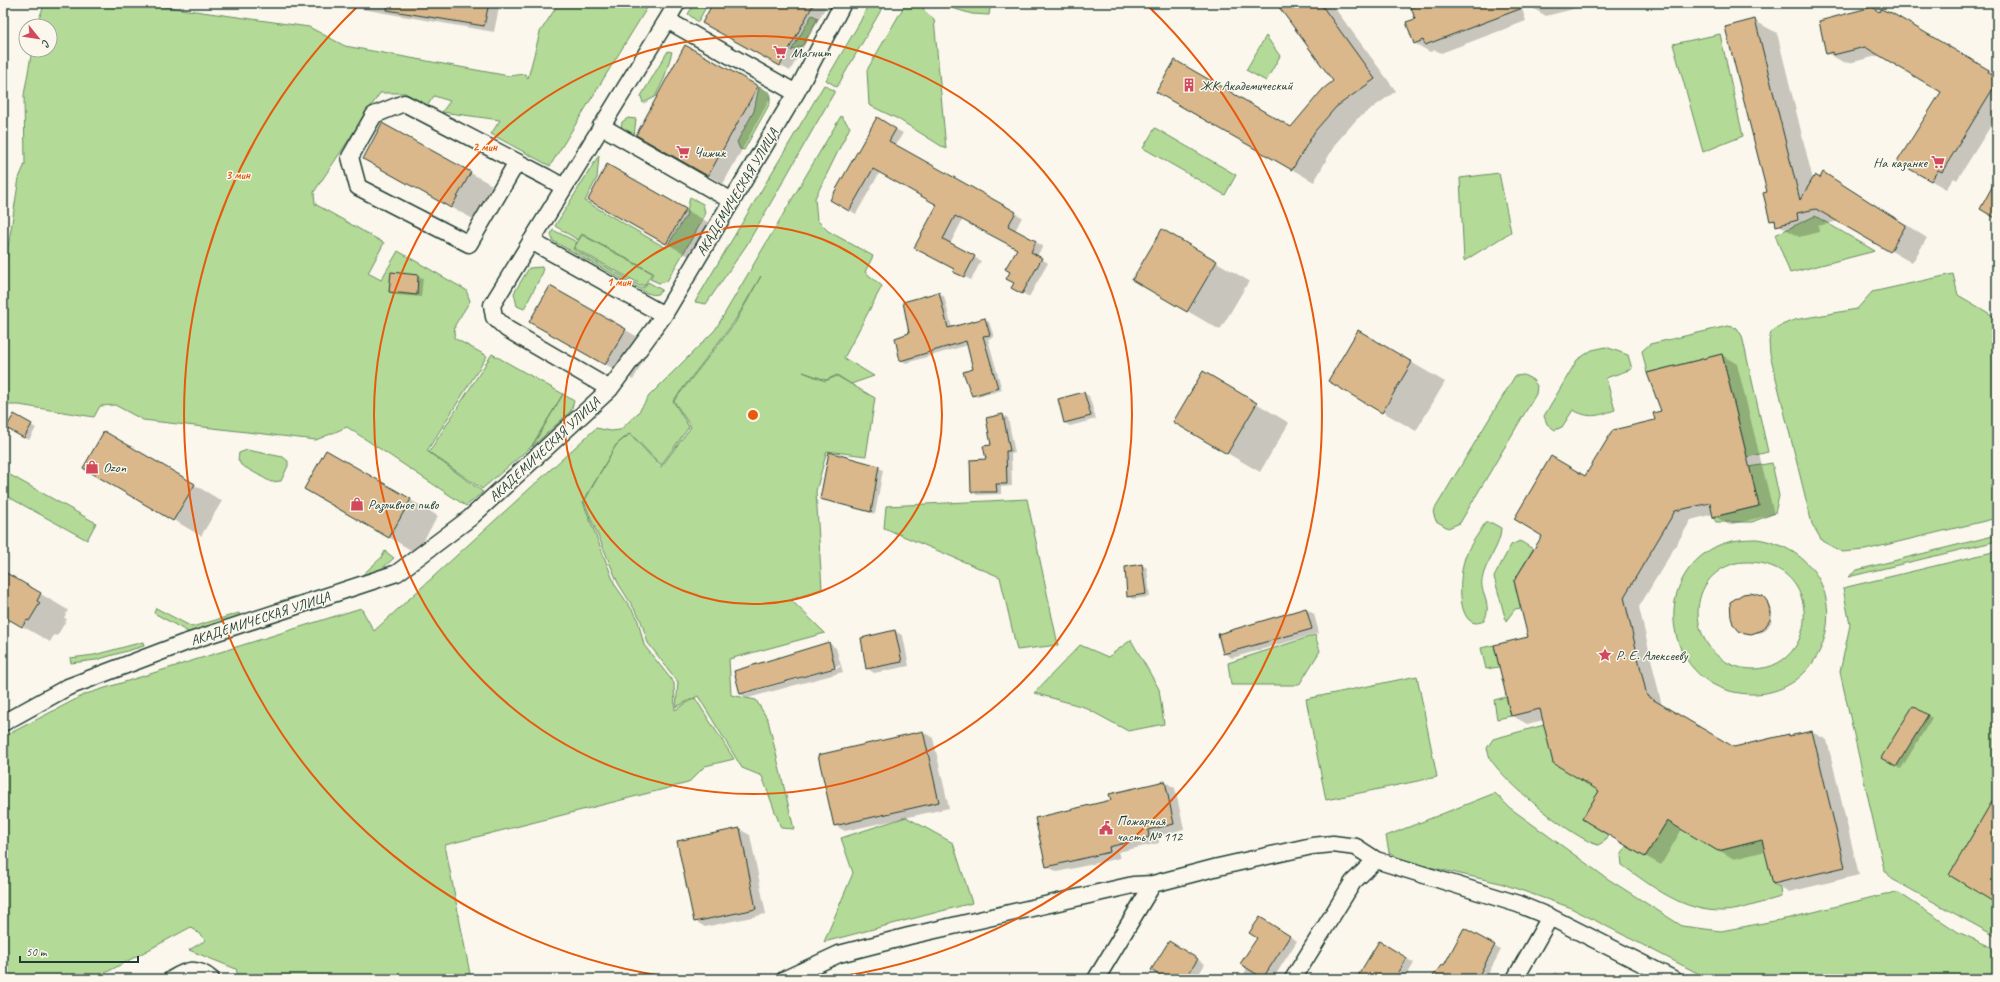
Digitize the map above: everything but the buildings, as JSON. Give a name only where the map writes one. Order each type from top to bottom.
[{"type":"street","points":[[610,388],[507,329],[494,317],[492,305],[677,3]]},
{"type":"street","name":"АКАДЕМИЧЕСКАЯ УЛИЦА","points":[[3,723],[68,687],[184,643],[397,573],[470,518],[610,388],[664,315],[796,93],[843,3]]},
{"type":"street","points":[[667,20],[796,93]]},
{"type":"street","points":[[517,162],[469,244],[358,187],[350,157],[374,115],[404,103],[517,162],[564,187]]},
{"type":"street","points":[[601,126],[732,202]]},
{"type":"street","points":[[531,241],[664,315]]},
{"type":"street","points":[[786,979],[839,954],[893,940],[1132,885],[1153,884],[1218,866],[1312,846],[1333,844],[1356,847],[1376,860],[1518,904],[1550,917],[1674,979]]},
{"type":"street","points":[[1293,979],[1353,882],[1376,860]]},
{"type":"street","points":[[1096,979],[1153,884]]},
{"type":"street","points":[[1515,979],[1550,917]]},
{"type":"street","points":[[172,979],[186,970],[203,972],[211,979]]},
{"type":"green space","points":[[45,3],[138,3],[309,27],[345,46],[509,76],[525,74],[528,78],[540,32],[559,3],[650,3],[550,166],[491,134],[500,120],[442,112],[450,101],[434,96],[427,106],[405,93],[380,93],[314,192],[315,204],[384,243],[368,273],[381,280],[398,251],[466,290],[470,301],[455,325],[454,338],[487,356],[427,451],[483,492],[466,506],[347,427],[316,440],[143,420],[115,405],[100,406],[94,417],[19,405],[3,405],[3,280],[19,178],[25,164],[24,95],[31,58],[58,58],[58,18],[39,18]]},
{"type":"green space","points":[[695,3],[708,3],[698,22],[688,14]]},
{"type":"green space","points":[[869,3],[885,3],[837,87],[826,80],[860,22]]},
{"type":"green space","points":[[906,3],[923,3],[924,11],[934,19],[946,149],[898,119],[869,105],[867,70]]},
{"type":"green space","points":[[951,3],[991,3],[989,15],[972,14],[952,8]]},
{"type":"green space","points":[[812,15],[818,18],[803,45],[791,51]]},
{"type":"green space","points":[[1720,34],[1743,136],[1703,152],[1673,44]]},
{"type":"green space","points":[[1266,36],[1280,56],[1266,81],[1246,70]]},
{"type":"green space","points":[[668,51],[672,52],[664,79],[655,97],[643,103],[641,96]]},
{"type":"green space","points":[[824,85],[835,91],[746,246],[706,304],[695,302]]},
{"type":"green space","points":[[759,87],[770,93],[770,103],[744,150],[740,149],[737,142],[754,111]]},
{"type":"green space","points":[[841,116],[850,127],[815,198],[817,220],[828,231],[873,256],[865,272],[882,286],[844,358],[874,376],[851,384],[837,375],[826,380],[803,372],[825,381],[837,376],[875,398],[866,456],[827,451],[816,491],[822,589],[791,600],[825,633],[729,659],[731,695],[756,700],[768,720],[794,829],[781,828],[762,776],[742,768],[698,696],[676,707],[678,682],[648,643],[640,618],[618,583],[584,502],[616,445],[583,502],[615,585],[637,617],[644,645],[674,683],[675,710],[695,698],[734,759],[705,766],[688,783],[445,845],[471,979],[239,979],[236,969],[189,950],[206,940],[191,927],[94,979],[3,979],[3,737],[86,694],[361,608],[374,631],[596,428],[611,431],[620,430],[638,413],[649,396],[715,330]],"holes":[[[761,276],[735,323],[674,401],[691,427],[661,467],[630,434],[616,445],[630,433],[661,465],[689,427],[673,401],[734,322]]]},
{"type":"green space","points":[[628,118],[636,119],[633,145],[621,130],[622,122]]},
{"type":"green space","points":[[1155,128],[1236,175],[1225,195],[1143,148]]},
{"type":"green space","points":[[599,155],[597,178],[585,201],[666,248],[686,216],[690,197],[703,204],[705,213],[701,223],[667,281],[659,283],[650,279],[653,273],[582,234],[578,240],[555,226]]},
{"type":"green space","points":[[1499,173],[1511,232],[1464,261],[1460,178]]},
{"type":"green space","points":[[1815,216],[1875,251],[1790,273],[1775,235]]},
{"type":"green space","points":[[553,230],[577,242],[573,249],[644,288],[648,282],[662,290],[655,294],[647,293],[553,241],[551,234]]},
{"type":"green space","points":[[582,235],[652,273],[644,286],[574,248]]},
{"type":"green space","points":[[542,267],[543,272],[524,309],[517,306],[514,293],[529,268]]},
{"type":"green space","points":[[1953,274],[1958,295],[1997,318],[1997,518],[1865,550],[1842,552],[1822,541],[1812,524],[1770,354],[1769,342],[1771,332],[1794,320],[1857,309],[1872,292]]},
{"type":"green space","points":[[1728,326],[1737,328],[1742,336],[1768,452],[1747,457],[1722,354],[1647,373],[1642,351],[1650,344]]},
{"type":"green space","points":[[1606,347],[1628,355],[1632,369],[1606,378],[1615,410],[1589,416],[1573,410],[1562,427],[1555,430],[1547,424],[1544,416],[1577,360],[1592,350]]},
{"type":"green space","points":[[492,354],[563,394],[531,447],[482,489],[429,452]]},
{"type":"green space","points":[[1524,375],[1533,380],[1537,386],[1536,394],[1460,523],[1448,528],[1436,521],[1433,512],[1515,376]]},
{"type":"green space","points":[[563,394],[574,401],[571,411],[532,447]]},
{"type":"green space","points":[[247,450],[283,457],[288,461],[288,466],[281,481],[271,482],[241,465],[238,459],[239,453]]},
{"type":"green space","points":[[1772,463],[1779,496],[1775,513],[1752,522],[1716,522],[1713,517],[1759,506],[1749,467]]},
{"type":"green space","points":[[3,471],[96,523],[87,540],[3,494]]},
{"type":"green space","points":[[1027,499],[1058,645],[1017,650],[1000,577],[884,528],[886,506]]},
{"type":"green space","points":[[1485,523],[1492,523],[1501,528],[1496,548],[1486,567],[1482,580],[1487,604],[1486,615],[1484,621],[1475,623],[1469,620],[1462,605],[1461,576],[1468,551]]},
{"type":"green space","points":[[1997,535],[1997,541],[1848,577],[1857,570]]},
{"type":"green space","points":[[1758,539],[1793,552],[1816,574],[1826,600],[1826,629],[1817,656],[1798,678],[1772,692],[1739,693],[1714,685],[1695,670],[1682,650],[1675,628],[1675,604],[1681,581],[1695,561],[1717,546],[1727,542]],"holes":[[[1751,562],[1775,568],[1792,580],[1801,597],[1804,617],[1801,636],[1791,652],[1775,664],[1754,669],[1733,665],[1716,655],[1705,640],[1699,622],[1699,604],[1705,586],[1717,572],[1736,563]]]},
{"type":"green space","points":[[1520,541],[1533,549],[1514,581],[1521,608],[1515,609],[1506,621],[1494,577],[1511,545]]},
{"type":"green space","points":[[385,551],[394,558],[371,578],[282,606],[280,601],[359,578],[382,557]]},
{"type":"green space","points":[[1997,551],[1997,937],[1892,879],[1884,869],[1840,672],[1850,625],[1843,588]]},
{"type":"green space","points":[[156,608],[192,627],[239,613],[241,618],[190,633],[154,613]]},
{"type":"green space","points":[[1315,635],[1320,651],[1299,685],[1231,685],[1228,663]]},
{"type":"green space","points":[[1131,640],[1159,689],[1164,724],[1128,731],[1084,707],[1034,693],[1080,645],[1108,657]]},
{"type":"green space","points":[[143,642],[144,646],[96,660],[71,663],[70,658],[94,655]]},
{"type":"green space","points":[[1494,645],[1499,667],[1486,669],[1481,648]]},
{"type":"green space","points":[[1417,676],[1437,777],[1326,800],[1306,699]]},
{"type":"green space","points":[[1506,697],[1511,716],[1497,719],[1494,700]]},
{"type":"green space","points":[[1544,725],[1609,775],[1582,819],[1608,835],[1605,841],[1598,845],[1572,832],[1540,808],[1510,782],[1490,758],[1487,748],[1493,739]]},
{"type":"green space","points":[[1495,793],[1510,808],[1605,877],[1682,926],[1721,931],[1790,918],[1885,894],[1899,893],[1958,932],[1991,947],[1997,948],[1997,979],[1709,979],[1569,907],[1500,883],[1403,861],[1389,852],[1386,836]]},
{"type":"green space","points":[[1672,813],[1688,833],[1718,851],[1751,843],[1760,828],[1773,884],[1780,887],[1781,897],[1730,911],[1709,910],[1682,903],[1669,897],[1622,865],[1621,856],[1626,846],[1645,857]]},
{"type":"green space","points":[[906,817],[953,843],[972,903],[824,942],[853,873],[841,838]]},
{"type":"place","name":"Магнит","points":[[780,52]]},
{"type":"place","name":"ЖК Академический","points":[[1189,85]]},
{"type":"place","name":"Чижик","points":[[683,152]]},
{"type":"place","name":"На казанке","points":[[1938,162]]},
{"type":"place","name":"Ozon","points":[[92,467]]},
{"type":"place","name":"Разливное пиво","points":[[357,504]]},
{"type":"place","name":"Р. Е. Алексееву","points":[[1605,655]]},
{"type":"place","name":"Пожарная часть № 112","points":[[1106,828]]}]
